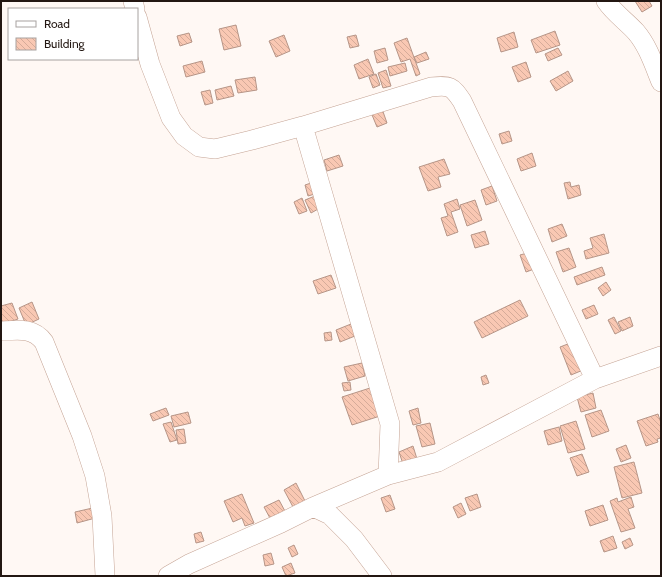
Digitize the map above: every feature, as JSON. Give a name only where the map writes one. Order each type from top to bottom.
[{"type":"street","points":[[606,1],[612,10],[636,33],[652,58],[661,82]]},
{"type":"street","points":[[138,22],[150,64],[171,118],[184,136],[199,147],[215,149],[303,126],[431,87],[443,86],[453,89],[462,101],[595,379]]},
{"type":"street","points":[[303,126],[390,424],[388,475]]},
{"type":"street","points":[[1,331],[26,330],[35,333],[44,342],[82,436],[95,476],[102,516],[105,576]]},
{"type":"street","points":[[168,576],[189,564],[313,507],[388,475],[438,462],[595,379],[661,356]]},
{"type":"street","points":[[313,507],[330,515],[354,539],[382,576]]},
{"type":"building","points":[[635,1],[649,1],[652,6],[642,12]]},
{"type":"building","points":[[236,25],[241,46],[224,50],[219,29]]},
{"type":"building","points":[[555,31],[560,45],[536,53],[531,40]]},
{"type":"building","points":[[514,32],[518,47],[501,52],[497,38]]},
{"type":"building","points":[[189,33],[192,42],[180,46],[177,36]]},
{"type":"building","points":[[284,35],[290,51],[276,57],[269,41]]},
{"type":"building","points":[[356,35],[359,46],[350,48],[347,37]]},
{"type":"building","points":[[407,38],[420,74],[416,76],[410,59],[401,62],[394,43]]},
{"type":"building","points":[[385,48],[388,60],[377,63],[374,51]]},
{"type":"building","points":[[558,48],[562,55],[548,61],[545,54]]},
{"type":"building","points":[[426,52],[429,59],[417,63],[414,57]]},
{"type":"building","points":[[368,59],[374,74],[359,79],[354,65]]},
{"type":"building","points":[[202,61],[205,72],[186,77],[183,66]]},
{"type":"building","points":[[526,62],[531,77],[518,82],[512,67]]},
{"type":"building","points":[[405,63],[407,71],[390,76],[388,67]]},
{"type":"building","points":[[386,70],[391,86],[383,88],[378,73]]},
{"type":"building","points":[[568,71],[573,81],[556,91],[550,81]]},
{"type":"building","points":[[376,74],[380,85],[373,88],[369,77]]},
{"type":"building","points":[[255,77],[257,90],[238,93],[235,80]]},
{"type":"building","points":[[231,86],[234,96],[217,100],[215,90]]},
{"type":"building","points":[[210,90],[213,103],[205,105],[201,92]]},
{"type":"building","points":[[381,106],[387,123],[377,127],[370,110]]},
{"type":"building","points":[[509,131],[512,141],[502,144],[499,134]]},
{"type":"building","points":[[532,153],[536,166],[521,171],[517,159]]},
{"type":"building","points":[[339,155],[343,166],[327,171],[324,160]]},
{"type":"building","points":[[444,159],[450,174],[438,177],[441,187],[428,191],[419,167]]},
{"type":"building","points":[[314,182],[318,193],[308,196],[305,185]]},
{"type":"building","points":[[570,182],[571,187],[579,185],[581,195],[568,199],[564,183]]},
{"type":"building","points":[[492,186],[497,201],[486,205],[481,190]]},
{"type":"building","points":[[315,196],[320,208],[311,213],[305,200]]},
{"type":"building","points":[[302,198],[307,211],[299,214],[294,202]]},
{"type":"building","points":[[457,199],[460,209],[451,212],[458,232],[447,236],[441,218],[448,216],[444,204]]},
{"type":"building","points":[[475,200],[482,220],[467,226],[460,205]]},
{"type":"building","points":[[562,224],[567,236],[552,242],[548,229]]},
{"type":"building","points":[[485,231],[489,244],[475,248],[471,235]]},
{"type":"building","points":[[604,234],[609,253],[586,259],[584,251],[593,248],[590,238]]},
{"type":"building","points":[[569,248],[576,267],[563,272],[556,252]]},
{"type":"building","points":[[531,252],[537,268],[526,272],[520,255]]},
{"type":"building","points":[[602,267],[605,275],[577,285],[574,277]]},
{"type":"building","points":[[331,275],[336,288],[318,294],[313,281]]},
{"type":"building","points":[[606,282],[611,290],[603,296],[598,288]]},
{"type":"building","points":[[520,300],[528,316],[482,338],[474,322]]},
{"type":"building","points":[[32,302],[39,319],[26,325],[19,308]]},
{"type":"building","points":[[12,303],[18,319],[1,325],[1,306]]},
{"type":"building","points":[[594,305],[598,314],[586,319],[582,310]]},
{"type":"building","points":[[614,317],[621,331],[615,334],[608,320]]},
{"type":"building","points":[[630,317],[633,326],[622,331],[618,322]]},
{"type":"building","points":[[351,324],[355,336],[340,342],[336,330]]},
{"type":"building","points":[[331,332],[332,340],[325,341],[324,333]]},
{"type":"building","points":[[573,342],[583,370],[571,375],[560,347]]},
{"type":"building","points":[[362,363],[365,376],[348,381],[344,367]]},
{"type":"building","points":[[486,375],[489,383],[483,385],[481,377]]},
{"type":"building","points":[[350,382],[351,390],[344,391],[342,383]]},
{"type":"building","points":[[370,388],[380,416],[352,425],[342,397]]},
{"type":"building","points":[[593,393],[596,408],[581,412],[577,397]]},
{"type":"building","points":[[166,408],[169,415],[153,421],[150,414]]},
{"type":"building","points":[[418,408],[421,423],[413,425],[409,411]]},
{"type":"building","points":[[601,410],[609,431],[592,437],[585,415]]},
{"type":"building","points":[[188,412],[191,423],[174,427],[171,416]]},
{"type":"building","points":[[658,414],[661,423],[661,438],[657,439],[658,442],[646,446],[637,421]]},
{"type":"building","points":[[576,421],[585,449],[568,453],[560,426]]},
{"type":"building","points":[[171,422],[177,440],[170,442],[163,424]]},
{"type":"building","points":[[430,423],[435,444],[422,447],[416,426]]},
{"type":"building","points":[[559,427],[562,441],[548,445],[544,431]]},
{"type":"building","points":[[184,429],[186,443],[178,444],[176,430]]},
{"type":"building","points":[[626,445],[631,458],[621,462],[616,449]]},
{"type":"building","points":[[413,446],[417,459],[403,464],[399,452]]},
{"type":"building","points":[[582,454],[589,472],[577,476],[570,458]]},
{"type":"building","points":[[634,462],[642,493],[622,498],[614,467]]},
{"type":"building","points":[[296,483],[305,501],[293,507],[284,490]]},
{"type":"building","points":[[242,494],[254,523],[245,526],[242,518],[233,522],[224,501]]},
{"type":"building","points":[[477,494],[481,507],[470,511],[465,498]]},
{"type":"building","points":[[390,495],[395,509],[386,512],[381,498]]},
{"type":"building","points":[[631,497],[634,507],[628,509],[635,528],[621,532],[610,501],[617,498],[618,502]]},
{"type":"building","points":[[279,500],[286,513],[271,520],[264,507]]},
{"type":"building","points":[[461,503],[466,514],[458,518],[453,507]]},
{"type":"building","points":[[603,505],[608,520],[590,526],[585,511]]},
{"type":"building","points":[[97,507],[99,517],[77,523],[75,512]]},
{"type":"building","points":[[201,532],[204,541],[196,543],[194,534]]},
{"type":"building","points":[[613,536],[617,548],[604,552],[600,541]]},
{"type":"building","points":[[630,538],[633,545],[625,549],[622,542]]},
{"type":"building","points":[[294,545],[298,554],[292,557],[288,548]]},
{"type":"building","points":[[271,553],[274,564],[265,566],[263,555]]},
{"type":"building","points":[[291,563],[295,573],[286,576],[282,567]]}]
